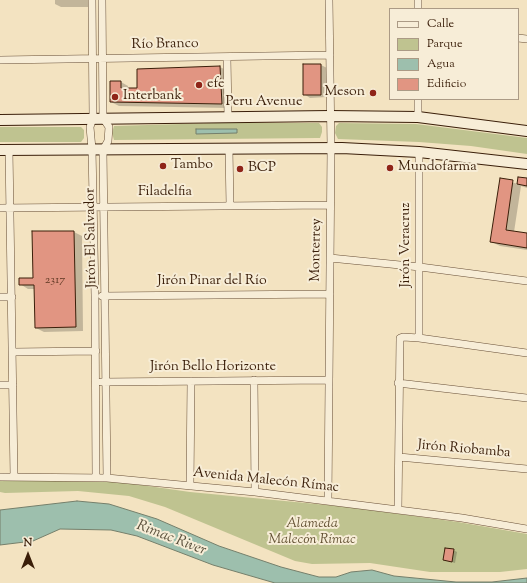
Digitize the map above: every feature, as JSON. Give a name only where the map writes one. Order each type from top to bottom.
[{"type":"main road","name":"Peru Avenue","points":[[0,120],[330,116],[418,118],[527,131]]},
{"type":"main road","points":[[5,150],[331,148],[419,152],[527,164]]},
{"type":"street","name":"Jirón El Salvador","points":[[92,0],[93,118],[90,127],[94,206],[97,382],[96,478]]},
{"type":"street","name":"Jirón El Salvador","points":[[102,0],[103,118],[109,127],[108,141],[103,150],[106,296],[107,478]]},
{"type":"street","name":"Monterrey","points":[[328,500],[331,148],[329,0]]},
{"type":"street","name":"Río Branco","points":[[0,60],[330,55]]},
{"type":"street","points":[[227,57],[228,117]]},
{"type":"street","points":[[418,100],[418,118]]},
{"type":"street","points":[[230,149],[230,206]]},
{"type":"street","points":[[5,150],[11,207],[14,477]]},
{"type":"street","name":"Jirón Veracruz","points":[[419,152],[419,338]]},
{"type":"street","name":"Filadelfia","points":[[0,208],[330,205]]},
{"type":"street","points":[[330,258],[420,267],[527,281]]},
{"type":"street","name":"Jirón Pinar del Río","points":[[95,296],[330,294]]},
{"type":"street","points":[[0,297],[12,297]]},
{"type":"street","points":[[398,510],[398,383],[400,338],[403,336],[527,353]]},
{"type":"street","points":[[12,352],[96,351]]},
{"type":"street","points":[[254,380],[255,492]]},
{"type":"street","name":"Jirón Bello Horizonte","points":[[97,382],[329,380]]},
{"type":"street","points":[[190,486],[191,381]]},
{"type":"street","points":[[398,383],[527,398]]},
{"type":"street","points":[[0,385],[13,385]]},
{"type":"street","name":"Jirón Riobamba","points":[[399,457],[527,469]]},
{"type":"street","name":"Avenida Malecón Rímac","points":[[0,477],[107,478],[328,500],[527,526]]},
{"type":"green space","points":[[215,123],[319,123],[322,127],[322,132],[320,138],[114,140],[112,133],[114,126]]},
{"type":"green space","points":[[339,123],[416,124],[527,138],[527,154],[471,146],[419,142],[338,139],[335,133],[336,126]]},
{"type":"green space","points":[[0,127],[81,127],[84,130],[84,138],[81,142],[0,142]]},
{"type":"green space","name":"Alameda Malecón Rímac","points":[[0,480],[120,482],[190,492],[348,507],[458,522],[527,534],[527,569],[500,572],[430,572],[370,563],[312,564],[295,561],[165,507],[129,496],[78,491],[5,493],[0,492]]},
{"type":"water","points":[[196,129],[237,129],[237,133],[196,134]]},
{"type":"water","name":"Rimac River","points":[[77,501],[109,504],[157,519],[219,546],[281,567],[319,577],[336,577],[351,572],[372,570],[394,576],[456,582],[492,582],[527,578],[527,583],[275,583],[213,565],[137,536],[111,530],[60,529],[33,541],[0,545],[0,510]]},
{"type":"building","points":[[303,64],[321,64],[321,95],[303,95]]},
{"type":"building","points":[[220,66],[222,104],[110,102],[110,81],[121,81],[121,88],[137,88],[137,69]]},
{"type":"building","points":[[518,177],[527,178],[527,186],[517,184]]},
{"type":"building","points":[[500,178],[513,180],[506,230],[527,233],[527,248],[490,242]]},
{"type":"building","points":[[32,231],[74,231],[76,327],[35,328],[34,285],[19,285],[19,278],[33,278]]},
{"type":"building","points":[[445,548],[454,549],[452,562],[443,560]]},
{"type":"place","name":"efe","points":[[199,85]]},
{"type":"place","name":"Meson","points":[[373,93]]},
{"type":"place","name":"Interbank","points":[[115,97]]},
{"type":"place","name":"Tambo","points":[[163,166]]},
{"type":"place","name":"Mundofarma","points":[[390,168]]},
{"type":"place","name":"BCP","points":[[240,169]]}]
